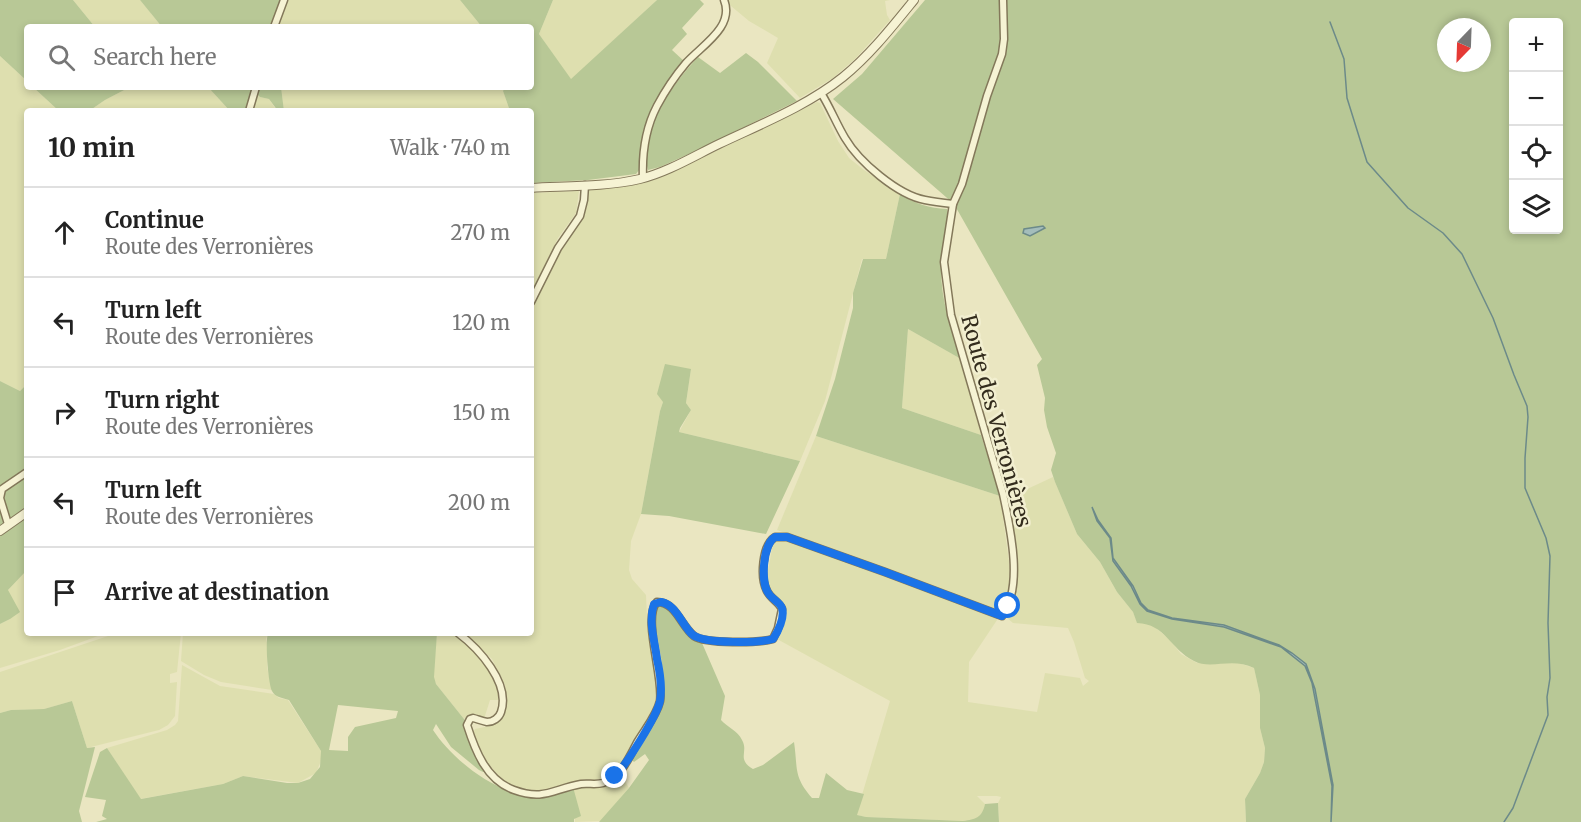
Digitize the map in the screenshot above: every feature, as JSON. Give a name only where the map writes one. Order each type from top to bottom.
[{"type":"street","points":[[275,24],[284,0]]},
{"type":"street","points":[[643,178],[645,137],[657,106],[684,65],[719,31],[726,15],[724,0]]},
{"type":"street","points":[[534,188],[625,182],[643,178],[673,166],[821,93],[843,78],[866,56],[914,0]]},
{"type":"street","points":[[821,93],[845,138],[858,156],[875,172],[906,192],[924,200],[954,204],[963,184],[987,96],[1002,54],[1003,0]]},
{"type":"street","points":[[250,108],[255,90]]},
{"type":"street","points":[[534,296],[558,248],[580,216],[585,185]]},
{"type":"street","name":"Route des Verronières","points":[[462,636],[478,650],[494,672],[502,695],[501,712],[495,719],[488,722],[473,718],[468,722],[467,725],[477,752],[494,778],[518,791],[544,795],[578,785],[605,782],[624,767],[654,715],[660,699],[652,618],[653,607],[657,602],[668,604],[692,634],[699,638],[737,641],[773,639],[782,609],[780,604],[769,595],[763,576],[769,542],[775,537],[787,537],[1002,616],[1008,606],[1014,571],[1003,494],[958,345],[946,288],[944,262],[954,204]]},
{"type":"street","points":[[8,524],[0,498],[2,489],[24,474]]},
{"type":"street","points":[[0,531],[24,514]]},
{"type":"green space","points":[[0,0],[73,0],[93,24],[24,24],[24,78],[0,56]]},
{"type":"green space","points":[[73,0],[140,0],[160,24],[93,24]]},
{"type":"green space","points":[[140,0],[280,0],[271,24],[160,24]]},
{"type":"green space","points":[[288,0],[460,0],[480,24],[277,24]]},
{"type":"green space","points":[[460,0],[553,0],[539,34],[571,79],[657,0],[700,0],[704,4],[682,28],[687,34],[672,50],[685,62],[665,89],[652,112],[644,137],[639,170],[636,174],[588,180],[534,183],[534,108],[509,108],[503,91],[534,90],[534,24],[480,24]]},
{"type":"green space","points":[[553,0],[657,0],[571,80],[539,34]]},
{"type":"green space","points":[[727,0],[890,0],[885,1],[890,20],[856,58],[833,78],[800,98],[767,63],[778,38],[749,21]]},
{"type":"green space","points":[[925,0],[1581,0],[1581,822],[1246,822],[1245,799],[1260,773],[1265,748],[1260,728],[1260,695],[1254,668],[1238,664],[1207,664],[1194,661],[1155,628],[1137,623],[1133,612],[1117,592],[1100,562],[1077,534],[1051,470],[1056,453],[1047,427],[1044,410],[1045,398],[1037,365],[1042,359],[954,204],[833,99],[862,74]]},
{"type":"green space","points":[[746,53],[797,101],[700,149],[648,170],[646,155],[652,124],[668,94],[688,68],[698,57],[720,73]]},
{"type":"green space","points":[[0,56],[24,78],[24,90],[36,90],[56,108],[24,108],[24,387],[20,391],[0,381]]},
{"type":"green space","points":[[36,90],[124,90],[93,108],[56,108]]},
{"type":"green space","points":[[124,90],[211,90],[227,108],[93,108]]},
{"type":"green space","points":[[211,90],[252,90],[246,108],[227,108]]},
{"type":"green space","points":[[258,90],[281,90],[284,108],[276,108],[269,99],[257,94]]},
{"type":"green space","points":[[281,90],[504,90],[509,108],[284,108]]},
{"type":"green space","points":[[257,94],[269,99],[275,108],[253,108]]},
{"type":"green space","points":[[817,102],[820,103],[838,141],[849,158],[900,194],[886,259],[862,259],[825,401],[800,461],[679,432],[691,410],[686,403],[691,369],[663,402],[641,514],[631,541],[629,570],[632,579],[646,595],[657,691],[654,707],[617,770],[605,780],[546,793],[517,788],[505,783],[483,758],[473,733],[475,729],[494,725],[500,720],[503,714],[505,685],[492,659],[464,636],[534,636],[534,301],[565,241],[582,219],[587,207],[588,189],[627,186],[649,181]]},
{"type":"green space","points":[[579,191],[576,213],[558,238],[534,287],[534,193]]},
{"type":"green space","points":[[900,194],[923,205],[947,209],[948,222],[941,262],[941,281],[947,315],[961,359],[908,329],[902,408],[981,435],[1000,496],[816,436],[835,379],[853,308],[853,293],[863,259],[886,259]]},
{"type":"green space","points":[[908,329],[961,359],[981,435],[902,408]]},
{"type":"green space","points":[[665,364],[691,369],[686,403],[691,410],[679,432],[800,461],[766,534],[669,516],[641,514],[663,402],[657,394]]},
{"type":"green space","points":[[0,381],[20,391],[24,387],[24,573],[8,590],[20,612],[0,624]]},
{"type":"green space","points":[[816,436],[1000,496],[1011,576],[1007,601],[1003,609],[999,611],[937,590],[777,530]]},
{"type":"green space","points":[[1053,477],[1077,534],[1100,562],[1117,592],[1133,612],[1137,622],[1150,623],[1170,640],[1181,654],[1197,663],[1236,662],[1254,668],[1260,695],[1260,728],[1265,748],[1260,773],[1245,799],[1246,822],[999,822],[998,803],[1001,797],[997,796],[977,796],[985,804],[984,812],[975,820],[856,815],[890,701],[777,639],[784,615],[783,606],[767,585],[773,543],[784,540],[950,600],[970,605],[996,617],[997,620],[969,662],[968,702],[1037,712],[1045,673],[1080,678],[1083,686],[1089,681],[1085,678],[1068,628],[1013,623],[1006,617],[1014,597],[1016,580],[1006,499]]},
{"type":"green space","points":[[24,573],[24,636],[98,636],[0,668],[0,624],[10,619],[8,590]]},
{"type":"green space","points":[[659,606],[670,610],[689,636],[702,643],[725,696],[721,720],[740,737],[744,744],[745,762],[753,769],[763,765],[794,742],[799,778],[812,798],[819,798],[826,773],[847,790],[864,794],[857,815],[963,821],[978,817],[985,804],[998,803],[999,822],[599,822],[629,788],[649,760],[645,754],[634,762],[632,760],[655,721],[663,697],[663,669],[654,617]]},
{"type":"green space","points":[[108,636],[181,636],[177,672],[170,674],[170,683],[177,682],[175,716],[168,725],[159,730],[87,748],[72,701],[44,709],[11,710],[0,713],[0,672]]},
{"type":"green space","points":[[183,636],[267,636],[267,667],[272,690],[221,682],[181,661]]},
{"type":"green space","points":[[267,636],[437,636],[434,677],[436,684],[464,719],[486,771],[479,770],[451,747],[436,724],[433,730],[442,742],[466,766],[480,776],[511,791],[526,796],[546,797],[573,787],[581,816],[574,819],[574,822],[96,822],[107,819],[102,816],[106,800],[85,797],[100,752],[107,748],[141,799],[223,784],[243,776],[287,783],[298,783],[310,779],[320,767],[321,751],[289,700],[273,693],[267,653]],"holes":[[[338,705],[398,711],[396,718],[355,727],[348,737],[348,751],[329,750]]]},
{"type":"green space","points":[[437,636],[456,636],[471,647],[482,660],[497,685],[498,700],[490,700],[484,719],[469,715],[464,719],[433,677]]},
{"type":"green space","points":[[182,665],[220,686],[274,694],[288,700],[321,751],[321,761],[316,773],[298,783],[243,776],[223,784],[140,799],[107,748],[167,730],[175,725],[178,721]]},
{"type":"green space","points":[[72,701],[87,748],[95,747],[79,811],[82,822],[0,822],[0,713],[11,710],[44,709]]},
{"type":"green space","points":[[620,773],[629,788],[601,821],[575,822],[573,787],[602,785]]},
{"type":"water","points":[[1043,226],[1045,228],[1030,236],[1023,233],[1024,229]]},
{"type":"water","points":[[1092,507],[1111,538],[1113,558],[1133,586],[1141,603],[1148,610],[1172,618],[1224,625],[1279,645],[1306,664],[1315,689],[1333,785],[1331,822],[1332,786],[1312,683],[1305,666],[1281,647],[1224,627],[1172,619],[1147,611],[1140,604],[1131,586],[1113,561],[1110,538],[1097,521]]},
{"type":"waterway","points":[[1330,22],[1344,59],[1347,98],[1367,162],[1408,208],[1443,233],[1462,254],[1493,318],[1527,406],[1525,488],[1546,538],[1550,556],[1548,715],[1513,808],[1504,822]]},
{"type":"route","points":[[615,776],[624,767],[659,705],[658,662],[652,618],[654,604],[665,602],[668,604],[692,634],[702,639],[737,641],[773,639],[782,617],[782,606],[769,595],[764,583],[765,558],[771,538],[787,537],[1002,616],[1008,606]]}]
